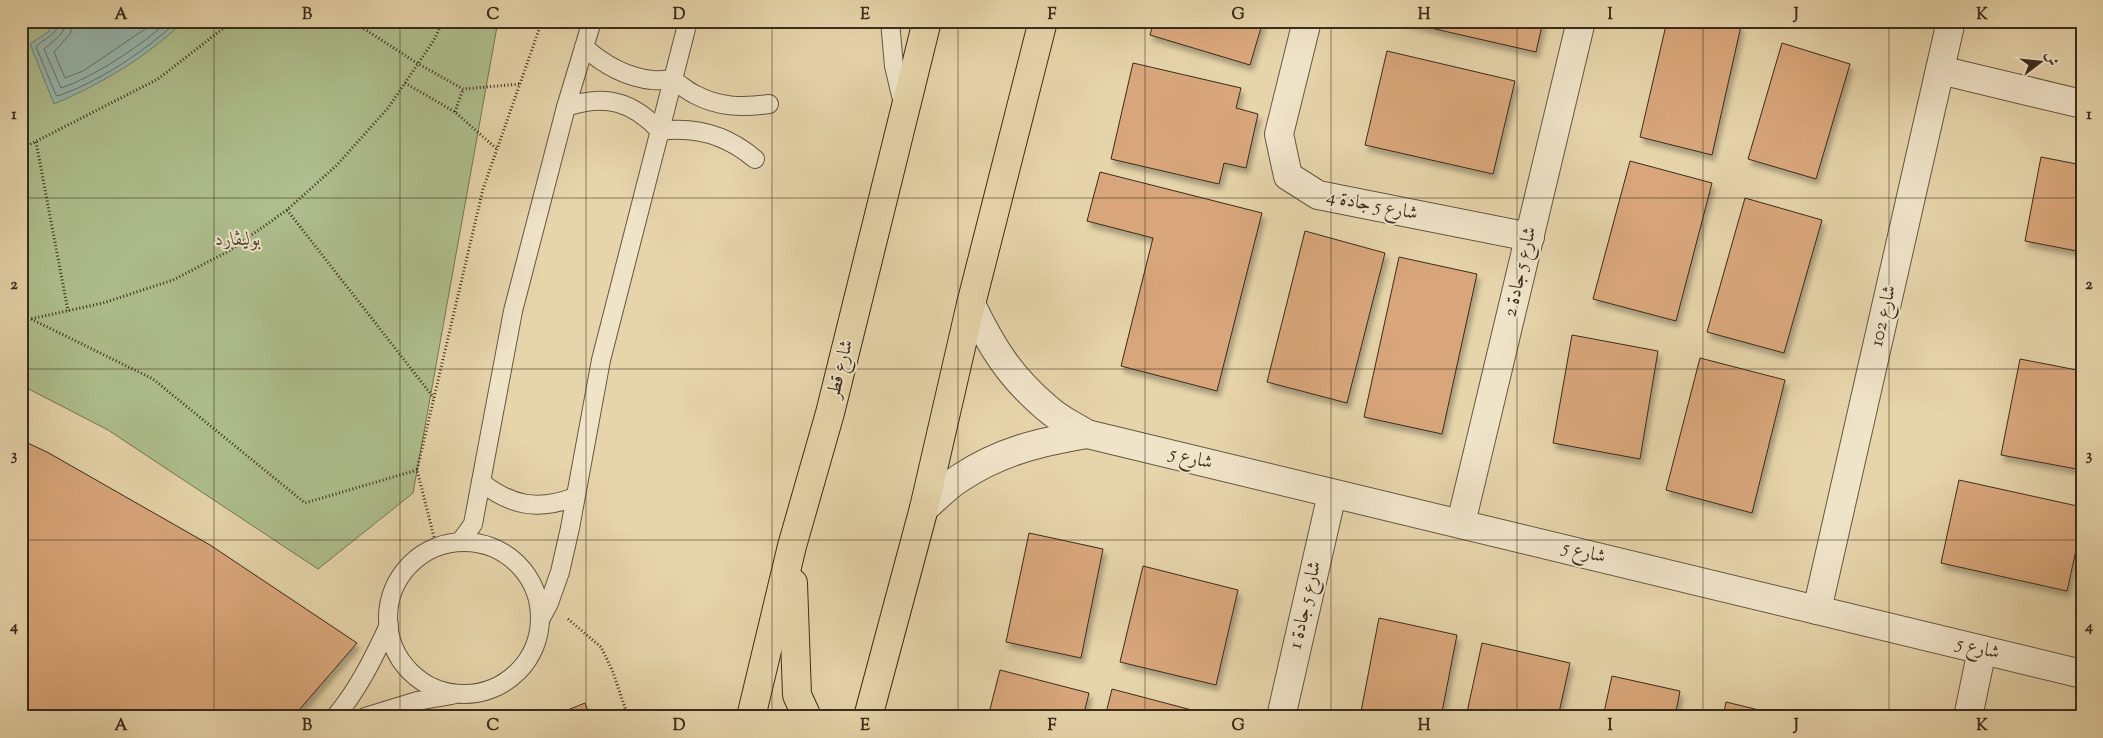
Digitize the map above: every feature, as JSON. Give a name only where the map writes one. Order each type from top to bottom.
[{"type":"main road","name":"شارع قطر","points":[[751,717],[792,546],[830,413],[927,21]]},
{"type":"main road","points":[[868,717],[924,508],[971,304],[1042,24]]},
{"type":"main road","points":[[792,546],[797,695],[807,717]]},
{"type":"street","name":"شارع 5 جادة 4","points":[[1307,21],[1279,134],[1288,176],[1318,195],[1530,237]]},
{"type":"street","name":"شارع 5 جادة 2","points":[[1461,523],[1581,21]]},
{"type":"street","name":"شارع 102","points":[[1817,610],[1951,21]]},
{"type":"street","points":[[1940,70],[2082,104]]},
{"type":"street","name":"شارع 5","points":[[971,304],[990,344],[1016,380],[1049,410],[1087,434],[2082,674]]},
{"type":"street","name":"شارع 5","points":[[924,508],[959,479],[998,456],[1041,442],[1087,434]]},
{"type":"street","name":"شارع 5 جادة 1","points":[[1280,717],[1332,494]]},
{"type":"street","points":[[1968,717],[1982,650]]},
{"type":"lane","points":[[460,542],[473,524],[513,311],[566,108],[592,21]]},
{"type":"lane","points":[[365,717],[417,701],[482,693],[505,683],[524,666],[537,644],[545,610],[560,572],[570,528],[574,497],[600,360],[688,21]]},
{"type":"lane","points":[[890,21],[894,66],[905,111]]},
{"type":"lane","points":[[584,47],[599,60],[625,74],[654,80],[673,80],[702,98],[718,104],[735,106],[769,104]]},
{"type":"lane","points":[[566,108],[582,102],[600,100],[617,102],[648,118],[660,131],[694,130],[711,133],[727,139],[755,159]]},
{"type":"lane","points":[[481,482],[494,492],[525,505],[559,503],[574,497]]},
{"type":"lane","points":[[456,695],[431,687],[410,672],[395,650],[388,625],[390,601],[400,578],[415,560],[436,547],[460,542],[484,544],[506,554],[524,571],[545,610]]},
{"type":"lane","points":[[334,717],[361,678],[388,625]]},
{"type":"path","points":[[21,149],[158,80],[225,27],[229,21]]},
{"type":"path","points":[[352,21],[417,63],[463,89],[520,84]]},
{"type":"path","points":[[21,319],[30,319],[103,303],[173,280],[230,251],[287,210],[336,165],[388,108],[406,84],[417,63],[434,40],[443,21]]},
{"type":"path","points":[[436,547],[417,470],[483,189],[542,21]]},
{"type":"path","points":[[406,84],[455,112],[497,149]]},
{"type":"path","points":[[455,112],[463,89]]},
{"type":"path","points":[[36,142],[68,310]]},
{"type":"path","points":[[287,210],[434,398]]},
{"type":"path","points":[[30,319],[153,379],[305,503],[417,470]]},
{"type":"path","points":[[545,610],[600,647],[613,672],[628,717]]},
{"type":"green space","name":"بوليڤارد","points":[[21,21],[498,21],[413,493],[318,569],[108,430],[21,385]]},
{"type":"water","points":[[57,21],[184,21],[139,58],[89,88],[54,104],[30,44],[48,32]]},
{"type":"building","points":[[1154,21],[1263,21],[1250,65],[1150,35]]},
{"type":"building","points":[[1400,21],[1543,21],[1536,52]]},
{"type":"building","points":[[1667,21],[1720,21],[1741,26],[1712,155],[1640,137]]},
{"type":"building","points":[[1782,43],[1850,64],[1816,179],[1748,159]]},
{"type":"building","points":[[1387,51],[1515,81],[1493,174],[1365,145]]},
{"type":"building","points":[[1133,63],[1241,88],[1236,108],[1258,114],[1246,168],[1224,163],[1219,184],[1111,159]]},
{"type":"building","points":[[2041,157],[2082,165],[2082,252],[2025,241]]},
{"type":"building","points":[[1630,161],[1712,183],[1676,321],[1593,299]]},
{"type":"building","points":[[1100,172],[1262,213],[1217,391],[1121,366],[1153,238],[1087,221]]},
{"type":"building","points":[[1745,198],[1822,220],[1784,353],[1707,332]]},
{"type":"building","points":[[1305,231],[1385,253],[1347,403],[1267,382]]},
{"type":"building","points":[[1399,257],[1477,274],[1442,434],[1364,417]]},
{"type":"building","points":[[1572,335],[1658,351],[1640,459],[1553,443]]},
{"type":"building","points":[[1700,358],[1785,380],[1752,513],[1666,490]]},
{"type":"building","points":[[2020,359],[2082,371],[2082,470],[2001,455]]},
{"type":"building","points":[[21,440],[47,452],[210,545],[357,643],[293,717],[21,717]]},
{"type":"building","points":[[1959,480],[2082,507],[2082,523],[2067,591],[1941,563]]},
{"type":"building","points":[[1029,533],[1103,549],[1081,658],[1006,642]]},
{"type":"building","points":[[1143,566],[1238,590],[1216,685],[1120,662]]},
{"type":"building","points":[[1379,618],[1457,635],[1441,717],[1360,717]]},
{"type":"building","points":[[1482,643],[1570,663],[1558,717],[1466,717]]},
{"type":"building","points":[[1000,670],[1089,693],[1083,717],[988,717]]},
{"type":"building","points":[[1612,676],[1680,691],[1675,717],[1603,717]]},
{"type":"building","points":[[1112,689],[1203,713],[1203,717],[1105,717]]},
{"type":"building","points":[[1726,702],[1788,717],[1723,717]]},
{"type":"building","points":[[585,703],[590,717],[550,717]]}]
